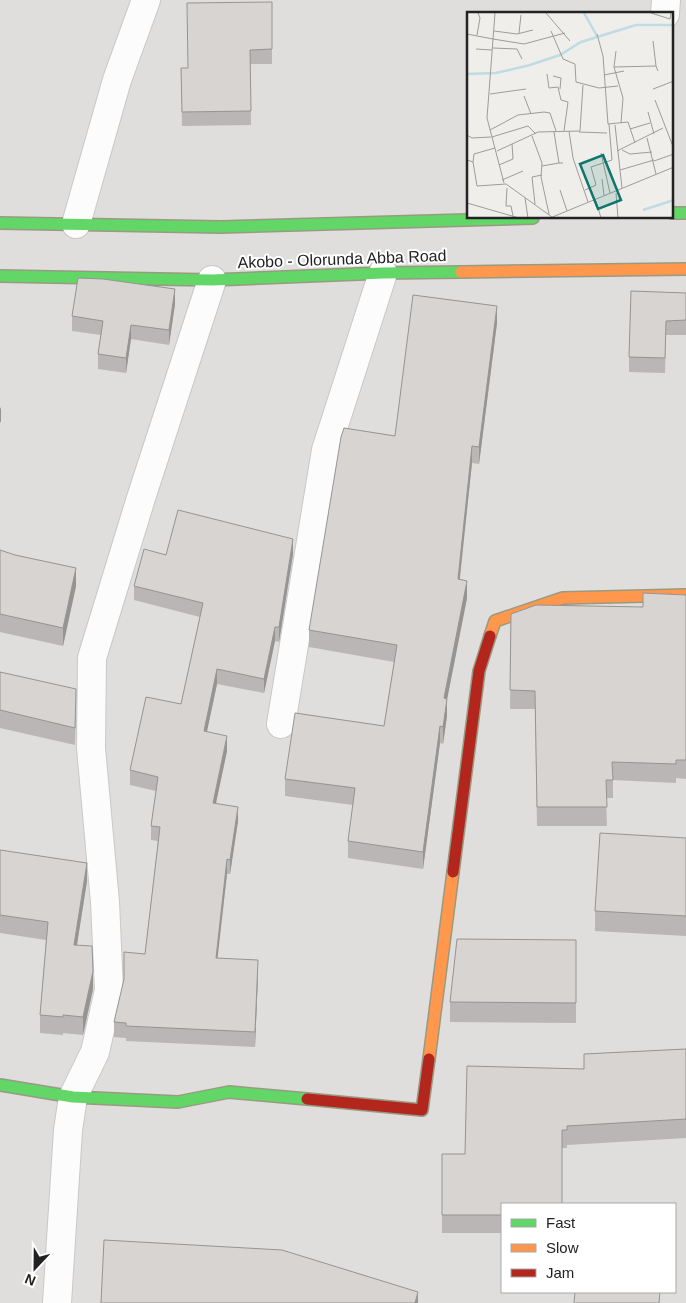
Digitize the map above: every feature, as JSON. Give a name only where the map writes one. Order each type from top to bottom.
[{"type":"main road","points":[[0,223],[220,227],[499,219]]},
{"type":"main road","name":"Akobo - Olorunda Abba Road","points":[[0,276],[212,280],[383,273],[686,269]]},
{"type":"main road","points":[[0,1085],[73,1097],[178,1102],[229,1092],[422,1110],[479,671],[495,621],[563,598],[686,595]]},
{"type":"street","points":[[76,224],[117,80],[146,0]]},
{"type":"street","points":[[281,724],[326,450],[383,273]]},
{"type":"street","points":[[57,1303],[68,1130],[73,1097],[95,1052],[109,990],[105,902],[91,748],[92,658],[141,498],[212,280]]},
{"type":"shaded area","points":[[0,0],[686,0],[686,1303],[0,1303]]},
{"type":"building","points":[[272,2],[272,49],[250,50],[251,111],[182,112],[181,68],[188,68],[187,3]]},
{"type":"building","points":[[78,278],[103,279],[175,289],[169,330],[131,325],[126,358],[98,354],[103,321],[72,316]]},
{"type":"building","points":[[631,291],[686,293],[686,320],[666,321],[665,358],[629,357]]},
{"type":"building","points":[[413,295],[497,306],[479,447],[472,446],[458,579],[467,581],[444,698],[447,699],[443,727],[440,726],[423,852],[348,841],[355,788],[285,779],[295,713],[384,726],[397,645],[309,630],[341,437],[344,428],[395,436]]},
{"type":"building","points":[[178,510],[293,539],[279,627],[275,627],[264,679],[217,669],[204,731],[227,736],[213,803],[238,807],[230,860],[227,859],[216,958],[258,960],[255,1032],[126,1026],[126,1023],[114,1022],[124,979],[124,952],[145,954],[160,827],[151,826],[158,777],[130,770],[146,697],[181,704],[203,603],[134,586],[144,549],[166,555]]},
{"type":"building","points":[[0,550],[76,568],[63,628],[0,614]]},
{"type":"building","points":[[643,593],[686,595],[686,760],[676,760],[676,764],[612,762],[613,780],[606,780],[607,807],[537,807],[535,691],[510,690],[511,614],[536,605],[643,607]]},
{"type":"building","points":[[0,672],[76,689],[75,728],[0,710]]},
{"type":"building","points":[[600,833],[686,838],[686,916],[595,911]]},
{"type":"building","points":[[0,850],[87,863],[74,945],[92,946],[93,971],[83,1017],[40,1015],[48,922],[0,915]]},
{"type":"building","points":[[457,939],[576,940],[576,1003],[450,1002]]},
{"type":"building","points":[[686,1049],[686,1119],[567,1126],[567,1130],[562,1130],[562,1203],[501,1203],[501,1215],[442,1215],[442,1154],[465,1154],[467,1066],[584,1069],[584,1054]]},
{"type":"building","points":[[104,1240],[282,1250],[418,1292],[415,1303],[101,1303]]},
{"type":"building","points":[[575,1293],[660,1293],[659,1303],[574,1303]]},
{"type":"traffic: fast","points":[[674,213],[686,213]]},
{"type":"traffic: fast","points":[[0,223],[220,227],[498,219]]},
{"type":"traffic: fast","points":[[0,276],[212,280],[383,273],[461,272]]},
{"type":"traffic: fast","points":[[0,1085],[73,1097],[178,1102],[229,1092],[307,1099]]},
{"type":"traffic: slow","points":[[461,272],[686,269]]},
{"type":"traffic: slow","points":[[490,636],[495,621],[563,598],[686,595]]},
{"type":"traffic: slow","points":[[429,1059],[453,872]]},
{"type":"traffic: jam","points":[[453,872],[479,671],[490,636]]},
{"type":"traffic: jam","points":[[307,1099],[422,1110],[429,1059]]}]
